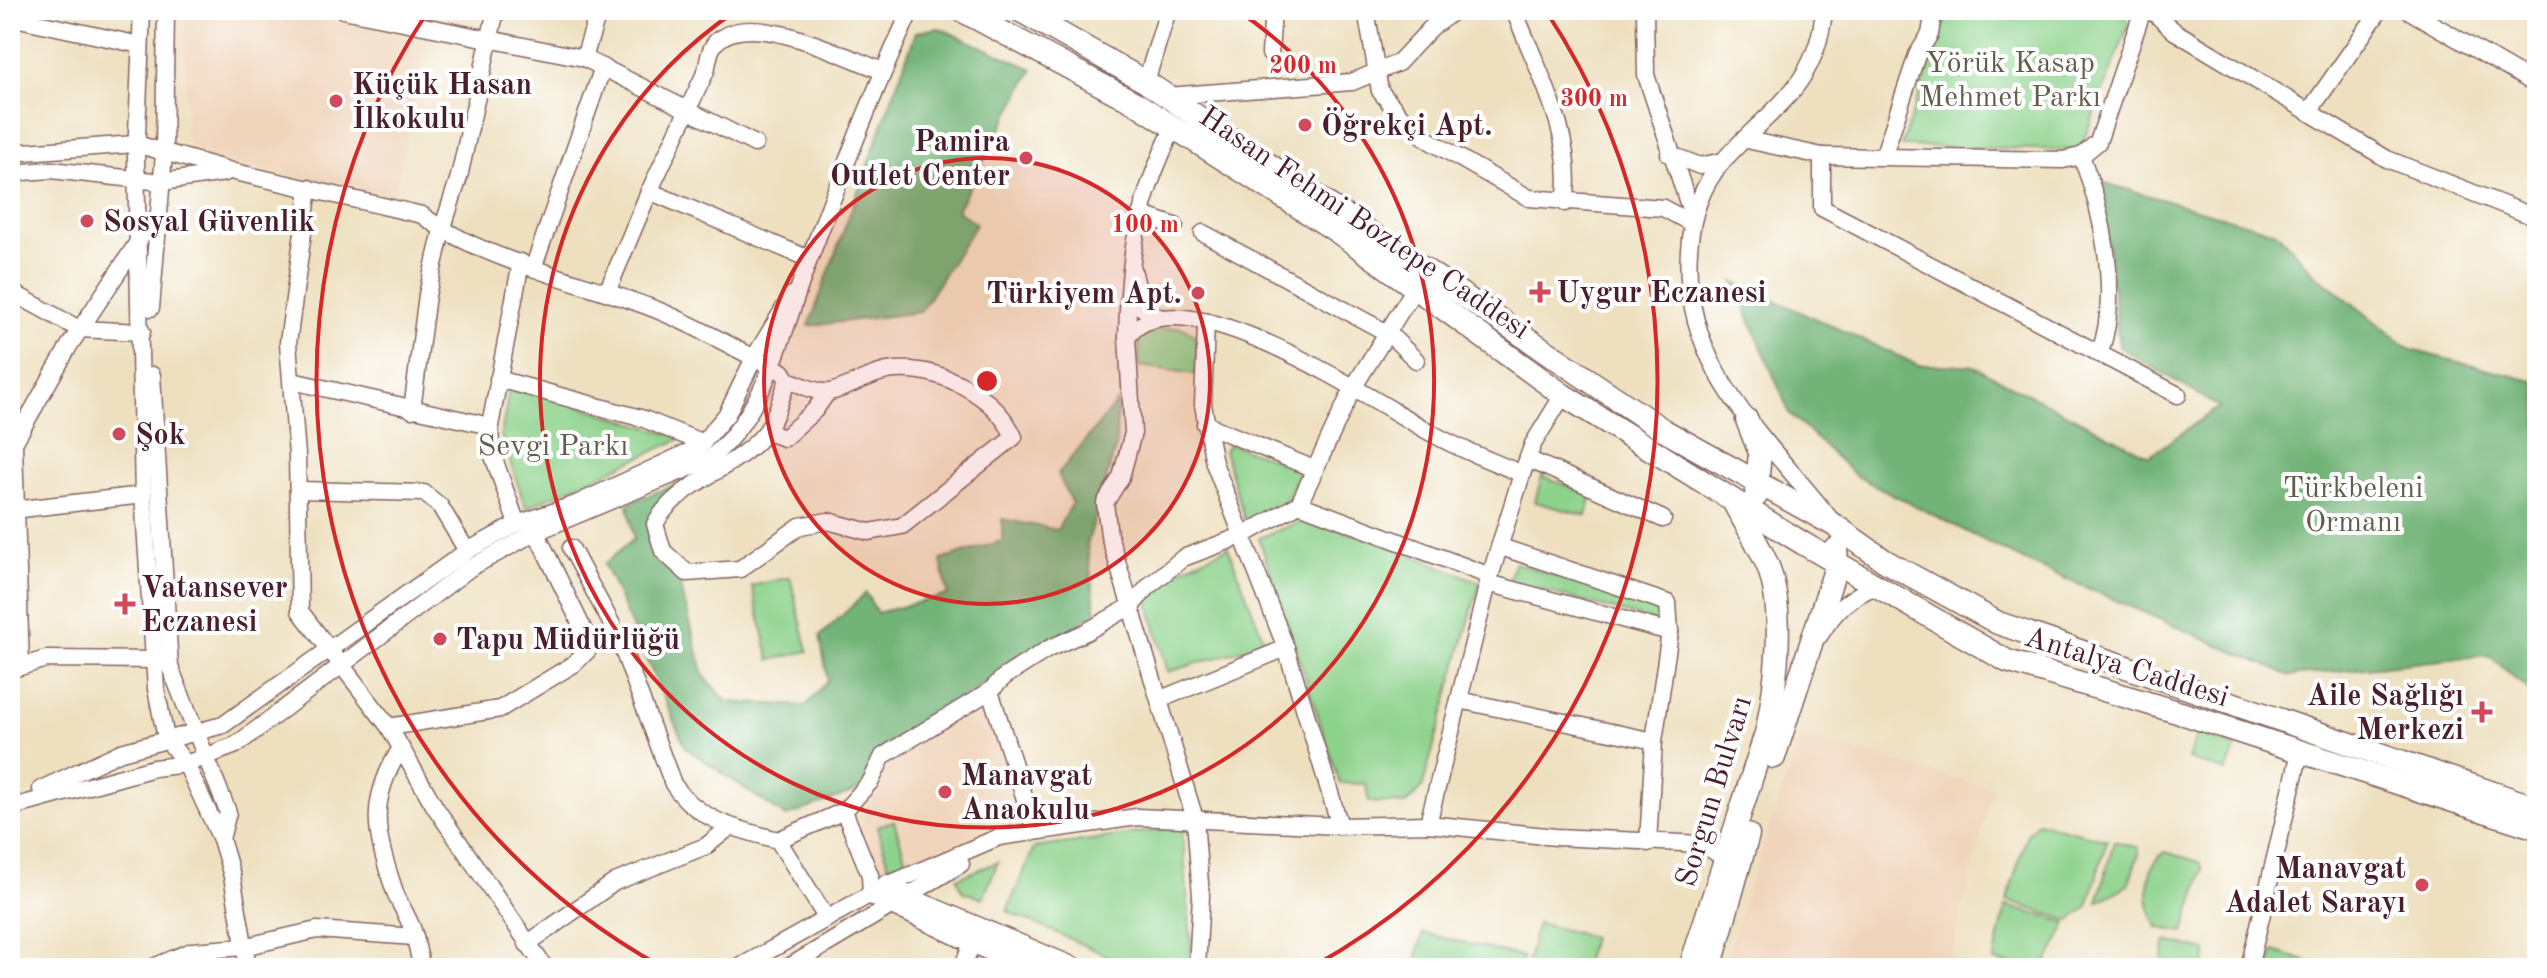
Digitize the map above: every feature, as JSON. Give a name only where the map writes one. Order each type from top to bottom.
[{"type":"main road","name":"Hasan Fehmi Boztepe Caddesi","points":[[961,10],[1113,90],[1174,127],[1338,232],[1563,395],[1729,495]]},
{"type":"main road","name":"Hasan Fehmi Boztepe Caddesi","points":[[1019,10],[1146,82],[1663,430],[1756,482]]},
{"type":"main road","points":[[1747,420],[1760,453],[1756,515],[1761,550]]},
{"type":"main road","name":"Antalya Caddesi","points":[[1756,482],[1834,525],[1885,561],[1998,623],[2537,808]]},
{"type":"main road","name":"Antalya Caddesi","points":[[1729,495],[1837,564],[2007,661],[2537,828]]},
{"type":"main road","name":"Sorgun Bulvarı","points":[[1690,968],[1767,730],[1775,690],[1778,609],[1761,550],[1729,495]]},
{"type":"main road","points":[[1834,525],[1837,564]]},
{"type":"main road","name":"Sorgun Bulvarı","points":[[1710,968],[1742,854],[1837,564]]},
{"type":"street","points":[[142,10],[136,144],[143,495],[156,689],[166,738],[186,764],[221,839],[232,876],[248,968]]},
{"type":"street","points":[[166,10],[164,154],[150,341],[170,667],[228,812],[221,839]]},
{"type":"street","points":[[343,10],[490,36],[584,58],[755,144]]},
{"type":"street","points":[[412,410],[419,341],[442,230],[459,177],[496,10]]},
{"type":"street","points":[[584,58],[599,10]]},
{"type":"street","points":[[10,806],[154,768],[186,764],[236,745],[470,568],[536,532],[708,460],[725,446],[740,427],[783,343],[809,259],[883,71],[911,10]]},
{"type":"street","points":[[1146,82],[1168,10]]},
{"type":"street","points":[[1270,54],[1273,10]]},
{"type":"street","points":[[1366,10],[1380,91],[1402,118],[1430,141],[1529,198],[1663,208],[1692,221]]},
{"type":"street","points":[[1167,96],[1352,82],[1377,75],[1398,63],[1431,28],[1455,10]]},
{"type":"street","points":[[1514,10],[1566,152],[1569,178],[1565,203]]},
{"type":"street","points":[[1645,10],[1646,75],[1692,221]]},
{"type":"street","points":[[1824,10],[1817,50],[1799,81],[1775,113],[1723,161],[1706,185],[1692,221],[1687,276],[1694,325],[1716,372],[1747,420],[1834,525]]},
{"type":"street","points":[[1883,157],[1917,55],[1930,34],[1934,10]]},
{"type":"street","points":[[1747,140],[1822,156],[2063,160],[2081,156],[2098,142],[2143,10]]},
{"type":"street","points":[[2151,10],[2174,31],[2387,159],[2537,218]]},
{"type":"street","points":[[2310,110],[2380,10]]},
{"type":"street","points":[[2408,10],[2537,85]]},
{"type":"street","points":[[10,17],[140,45]]},
{"type":"street","points":[[607,292],[649,191],[706,71],[710,50],[721,37],[743,32],[773,32],[883,71]]},
{"type":"street","points":[[517,524],[491,450],[490,426],[498,379],[527,264],[603,67]]},
{"type":"street","points":[[1174,127],[1140,214],[1131,256],[1127,338],[1133,433],[1121,477],[1105,503],[1109,535],[1195,819],[1201,896],[1197,968]]},
{"type":"street","points":[[10,153],[136,144],[235,172],[422,215],[442,230],[527,264],[656,309],[783,372],[788,380],[827,393]]},
{"type":"street","points":[[1669,154],[1700,166],[1723,161]]},
{"type":"street","points":[[1822,156],[1822,208],[2178,395]]},
{"type":"street","points":[[2081,156],[2095,196],[2110,298],[2108,329],[2099,354]]},
{"type":"street","points":[[10,173],[51,170],[137,182],[162,182],[235,172]]},
{"type":"street","points":[[309,188],[289,320],[298,490],[300,611],[345,665],[389,727],[435,807],[545,968]]},
{"type":"street","points":[[649,191],[809,259]]},
{"type":"street","points":[[1140,214],[1175,226]]},
{"type":"street","points":[[1203,233],[1389,334],[1416,360]]},
{"type":"street","points":[[140,239],[79,329],[12,448],[15,668],[63,658],[156,660]]},
{"type":"street","points":[[1131,256],[1142,308],[1159,317],[1206,323],[1260,339],[1436,436],[1663,519]]},
{"type":"street","points":[[10,806],[121,752],[223,725],[467,551],[517,524],[576,504],[688,454],[703,443],[727,414],[754,358],[800,284]]},
{"type":"street","points":[[571,548],[617,634],[648,709],[673,784],[685,802],[730,827],[778,840],[844,811],[871,781],[883,756],[990,691],[1004,677],[1048,649],[1131,606],[1150,585],[1183,558],[1244,535],[1299,504],[1353,388],[1415,288]]},
{"type":"street","points":[[10,291],[79,329],[142,332]]},
{"type":"street","points":[[1127,338],[1140,324],[1159,317]]},
{"type":"street","points":[[1206,323],[1205,424],[1214,463],[1286,648],[1340,826]]},
{"type":"street","points":[[766,432],[784,438],[815,410],[827,393],[895,370],[941,375],[994,406],[1006,419],[1014,437],[902,526],[869,532],[828,521],[800,526],[740,569],[687,573],[663,551],[655,524],[665,505],[707,480],[766,432],[788,380]]},
{"type":"street","points":[[498,379],[644,419],[703,443]]},
{"type":"street","points":[[292,381],[490,426]]},
{"type":"street","points":[[1428,824],[1489,580],[1525,467],[1563,395]]},
{"type":"street","points":[[1205,424],[1314,469]]},
{"type":"street","points":[[298,490],[424,493],[440,506],[467,551]]},
{"type":"street","points":[[13,510],[143,495]]},
{"type":"street","points":[[1299,504],[1489,580],[1670,632]]},
{"type":"street","points":[[389,727],[500,709],[574,664],[588,650],[586,635],[536,532]]},
{"type":"street","points":[[1501,547],[1660,597],[1668,603],[1670,632],[1654,741],[1648,843]]},
{"type":"street","name":"Sorgun Bulvarı","points":[[1809,653],[1835,611],[1849,598],[1876,586]]},
{"type":"street","points":[[1161,699],[1286,648]]},
{"type":"street","points":[[990,691],[1035,830]]},
{"type":"street","points":[[1459,700],[1654,741]]},
{"type":"street","points":[[401,748],[379,789],[376,815],[396,895],[410,919],[421,965]]},
{"type":"street","points":[[2249,968],[2300,752]]},
{"type":"street","points":[[844,811],[876,885],[972,944],[1027,968]]},
{"type":"street","points":[[738,968],[827,919],[876,885],[999,837],[1137,817],[1340,826],[1428,824],[1648,843],[1703,844],[1725,859]]},
{"type":"street","points":[[527,944],[615,882],[706,846],[730,827]]},
{"type":"street","points":[[787,968],[944,873],[1035,830]]},
{"type":"street","points":[[778,840],[827,919]]},
{"type":"street","points":[[900,900],[1074,968]]},
{"type":"street","points":[[151,968],[192,951],[243,947],[329,929],[359,936],[415,937]]},
{"type":"street","points":[[962,968],[972,944]]},
{"type":"shaded area","name":"Küçük Hasan İlkokulu","points":[[185,10],[265,12],[428,37],[394,199],[194,154],[186,135]]},
{"type":"shaded area","name":"Manavgat Anaokulu","points":[[985,695],[1026,821],[944,847],[896,872],[886,872],[878,867],[861,827],[882,765]]},
{"type":"shaded area","points":[[1801,736],[1992,789],[1948,968],[1724,968],[1746,894]]},
{"type":"green space","name":"Yörük Kasap Mehmet Parkı","points":[[1946,10],[2122,10],[2129,24],[2080,150],[1901,146]]},
{"type":"green space","points":[[939,28],[1033,69],[957,210],[976,224],[920,312],[809,326],[916,32]]},
{"type":"green space","name":"Türkbeleni Ormanı","points":[[2101,182],[2276,232],[2314,273],[2411,350],[2537,382],[2537,698],[2489,655],[2290,676],[2025,561],[1856,476],[1790,414],[1734,282],[1918,365],[1971,365],[2149,456],[2219,407],[2119,347]]},
{"type":"green space","points":[[1181,327],[1199,338],[1196,374],[1139,366],[1139,331]]},
{"type":"green space","name":"Sevgi Parkı","points":[[510,385],[683,438],[526,508],[501,435]]},
{"type":"green space","points":[[1117,402],[1116,446],[1087,545],[1096,613],[883,747],[861,789],[786,817],[686,748],[604,564],[634,539],[628,504],[699,474],[648,541],[680,585],[704,676],[727,702],[806,706],[828,680],[820,636],[866,593],[877,613],[948,595],[941,560],[1002,541],[1002,519],[1057,530],[1072,504],[1058,474]]},
{"type":"green space","points":[[1229,444],[1300,468],[1284,507],[1245,522],[1224,450]]},
{"type":"green space","points":[[1542,476],[1592,495],[1587,516],[1535,502]]},
{"type":"green space","points":[[1306,519],[1380,542],[1480,582],[1422,788],[1406,804],[1369,802],[1366,784],[1340,783],[1259,538]]},
{"type":"green space","points":[[1228,547],[1265,643],[1168,672],[1148,600],[1181,569]]},
{"type":"green space","points":[[1514,563],[1657,607],[1665,612],[1665,624],[1509,581]]},
{"type":"green space","points":[[790,577],[808,651],[770,660],[752,586]]},
{"type":"green space","points":[[2197,733],[2236,747],[2226,772],[2188,759]]},
{"type":"green space","points":[[894,821],[906,861],[889,866],[877,826]]},
{"type":"green space","points":[[2038,822],[2107,840],[2088,906],[2070,921],[2007,901],[2027,834]]},
{"type":"green space","points":[[1182,827],[1193,968],[1135,968],[1007,911],[1034,848]]},
{"type":"green space","points":[[2114,841],[2139,848],[2139,853],[2128,885],[2098,902]]},
{"type":"green space","points":[[2165,852],[2200,862],[2203,869],[2184,932],[2159,928],[2151,911],[2149,877],[2158,858]]},
{"type":"green space","points":[[998,862],[983,898],[963,892],[957,878]]},
{"type":"green space","points":[[2006,906],[2067,923],[2044,968],[2022,968],[1994,961]]},
{"type":"green space","points":[[1537,923],[1592,937],[1584,968],[1526,968]]},
{"type":"green space","points":[[1423,933],[1523,957],[1520,968],[1414,968]]},
{"type":"green space","points":[[2166,941],[2207,951],[2204,968],[2161,968]]},
{"type":"green space","points":[[2274,951],[2308,962],[2307,968],[2269,968]]},
{"type":"place","name":"Küçük Hasan İlkokulu","points":[[336,101]]},
{"type":"place","name":"Öğrekçi Apt.","points":[[1305,125]]},
{"type":"place","name":"Pamira Outlet Center","points":[[1026,158]]},
{"type":"place","name":"Sosyal Güvenlik","points":[[87,221]]},
{"type":"place","name":"Uygur Eczanesi","points":[[1540,292]]},
{"type":"place","name":"Türkiyem Apt.","points":[[1198,293]]},
{"type":"place","name":"Şok","points":[[119,434]]},
{"type":"place","name":"Vatansever Eczanesi","points":[[125,604]]},
{"type":"place","name":"Tapu Müdürlüğü","points":[[440,639]]},
{"type":"place","name":"Aile Sağlığı Merkezi","points":[[2482,712]]},
{"type":"place","name":"Manavgat Anaokulu","points":[[945,792]]},
{"type":"place","name":"Manavgat Adalet Sarayı","points":[[2422,885]]}]
